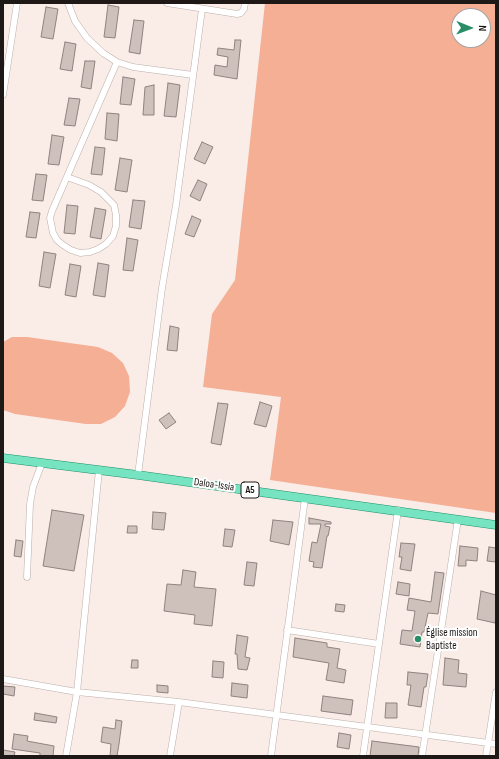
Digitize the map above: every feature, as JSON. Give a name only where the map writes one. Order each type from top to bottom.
[{"type":"main road","name":"Daloa-Issia","points":[[3,458],[398,510],[496,525]]},
{"type":"street","points":[[3,92],[17,3]]},
{"type":"street","points":[[68,3],[75,21],[86,38],[117,62],[133,67],[193,75]]},
{"type":"street","points":[[167,3],[238,14],[244,9],[245,3]]},
{"type":"street","points":[[138,475],[162,288],[176,205],[202,9]]},
{"type":"street","points":[[67,178],[101,192],[114,205],[116,226],[113,236],[106,244],[90,252],[80,253],[71,250],[57,240],[53,233],[50,218],[52,211],[117,62]]},
{"type":"street","points":[[27,577],[30,504],[33,487],[42,462]]},
{"type":"street","points":[[66,756],[77,692],[99,470]]},
{"type":"street","points":[[271,756],[305,498]]},
{"type":"street","points":[[363,756],[398,510]]},
{"type":"street","points":[[422,756],[458,519]]},
{"type":"street","points":[[287,630],[379,644]]},
{"type":"street","points":[[3,679],[77,692],[179,702],[496,744]]},
{"type":"street","points":[[486,756],[496,692]]},
{"type":"street","points":[[170,756],[179,702]]},
{"type":"shaded area","points":[[265,3],[496,3],[496,513],[270,480],[281,397],[203,387],[212,314],[235,280]]},
{"type":"shaded area","points":[[12,337],[27,337],[98,347],[112,353],[123,363],[129,376],[130,392],[125,406],[115,417],[101,424],[86,424],[15,414],[3,410],[3,342]]},
{"type":"building","points":[[108,5],[119,7],[115,38],[104,37]]},
{"type":"building","points":[[46,7],[58,9],[53,39],[41,37]]},
{"type":"building","points":[[134,20],[144,21],[140,54],[129,52]]},
{"type":"building","points":[[235,40],[241,40],[237,79],[214,75],[215,65],[227,67],[228,57],[217,55],[218,48],[234,50]]},
{"type":"building","points":[[65,42],[76,44],[72,71],[60,69]]},
{"type":"building","points":[[85,61],[95,61],[91,89],[81,87]]},
{"type":"building","points":[[123,77],[135,79],[131,105],[120,104]]},
{"type":"building","points":[[168,83],[180,85],[176,117],[164,116]]},
{"type":"building","points":[[154,85],[154,115],[143,115],[145,87]]},
{"type":"building","points":[[69,98],[80,99],[75,126],[64,125]]},
{"type":"building","points":[[107,113],[119,114],[117,141],[105,139]]},
{"type":"building","points":[[52,135],[64,137],[59,165],[48,164]]},
{"type":"building","points":[[202,142],[213,147],[205,164],[194,159]]},
{"type":"building","points":[[95,147],[105,148],[102,175],[91,174]]},
{"type":"building","points":[[120,158],[132,160],[127,192],[115,190]]},
{"type":"building","points":[[36,174],[47,175],[43,201],[32,200]]},
{"type":"building","points":[[198,180],[207,184],[200,201],[190,196]]},
{"type":"building","points":[[133,200],[145,201],[141,229],[129,227]]},
{"type":"building","points":[[67,205],[78,206],[75,234],[64,233]]},
{"type":"building","points":[[95,208],[106,210],[101,239],[90,237]]},
{"type":"building","points":[[30,212],[40,213],[36,238],[26,237]]},
{"type":"building","points":[[192,216],[201,220],[194,237],[185,234]]},
{"type":"building","points":[[127,238],[138,240],[133,271],[123,270]]},
{"type":"building","points":[[44,252],[56,254],[50,288],[39,286]]},
{"type":"building","points":[[98,263],[109,265],[105,297],[93,295]]},
{"type":"building","points":[[70,264],[81,266],[76,297],[65,295]]},
{"type":"building","points":[[170,326],[179,328],[177,351],[167,350]]},
{"type":"building","points":[[260,402],[272,406],[266,427],[254,424]]},
{"type":"building","points":[[218,403],[228,404],[221,445],[211,443]]},
{"type":"building","points":[[169,413],[176,422],[166,429],[159,420]]},
{"type":"building","points":[[52,510],[84,515],[74,571],[43,566]]},
{"type":"building","points":[[153,512],[166,513],[164,530],[152,529]]},
{"type":"building","points":[[309,518],[331,522],[331,524],[325,524],[325,526],[330,527],[327,536],[322,568],[313,567],[314,562],[309,561],[312,542],[317,543],[321,524],[309,524]]},
{"type":"building","points":[[273,520],[293,522],[289,545],[270,541]]},
{"type":"building","points":[[128,526],[137,526],[137,533],[127,533]]},
{"type":"building","points":[[225,529],[235,530],[232,547],[223,546]]},
{"type":"building","points":[[16,540],[23,541],[21,557],[14,556]]},
{"type":"building","points":[[401,543],[415,544],[411,571],[400,569],[402,557],[399,557]]},
{"type":"building","points":[[460,546],[478,548],[477,561],[466,560],[466,566],[458,566]]},
{"type":"building","points":[[489,547],[496,548],[496,562],[487,561]]},
{"type":"building","points":[[247,562],[257,563],[254,586],[244,585]]},
{"type":"building","points":[[183,570],[196,572],[194,587],[216,589],[212,626],[194,624],[195,615],[164,611],[167,584],[181,585]]},
{"type":"building","points":[[435,572],[444,573],[438,614],[428,613],[424,632],[422,632],[420,647],[400,644],[402,630],[412,631],[415,611],[407,610],[409,598],[431,602]]},
{"type":"building","points":[[398,582],[410,584],[409,596],[396,594]]},
{"type":"building","points":[[481,591],[496,595],[495,623],[477,619]]},
{"type":"building","points":[[336,604],[345,605],[344,612],[335,611]]},
{"type":"building","points":[[237,635],[248,637],[245,657],[250,658],[247,670],[238,669],[237,654],[235,654]]},
{"type":"building","points":[[295,638],[327,643],[327,647],[340,649],[337,668],[346,670],[344,683],[326,680],[329,663],[293,657]]},
{"type":"building","points":[[445,658],[459,660],[458,673],[467,674],[466,687],[443,685]]},
{"type":"building","points":[[132,660],[138,660],[138,668],[131,668]]},
{"type":"building","points":[[213,661],[224,662],[223,678],[212,677]]},
{"type":"building","points":[[408,672],[428,674],[426,687],[424,687],[421,707],[408,705],[411,685],[407,685]]},
{"type":"building","points":[[232,683],[248,685],[247,698],[231,696]]},
{"type":"building","points":[[157,685],[168,686],[168,693],[157,692]]},
{"type":"building","points":[[3,686],[15,687],[14,696],[3,694]]},
{"type":"building","points":[[323,696],[353,700],[351,715],[321,711]]},
{"type":"building","points":[[386,703],[397,703],[397,718],[385,718]]},
{"type":"building","points":[[35,713],[57,717],[56,723],[34,720]]},
{"type":"building","points":[[116,720],[122,721],[117,756],[110,756],[111,744],[101,742],[103,727],[115,729]]},
{"type":"building","points":[[339,733],[351,735],[349,749],[337,747]]},
{"type":"building","points":[[14,734],[28,736],[27,741],[54,746],[53,756],[40,756],[40,753],[12,749]]},
{"type":"building","points":[[372,741],[419,747],[418,756],[370,756]]},
{"type":"building","points":[[3,750],[15,752],[14,756],[3,756]]},
{"type":"place","name":"Église mission Baptiste","points":[[418,639]]}]
